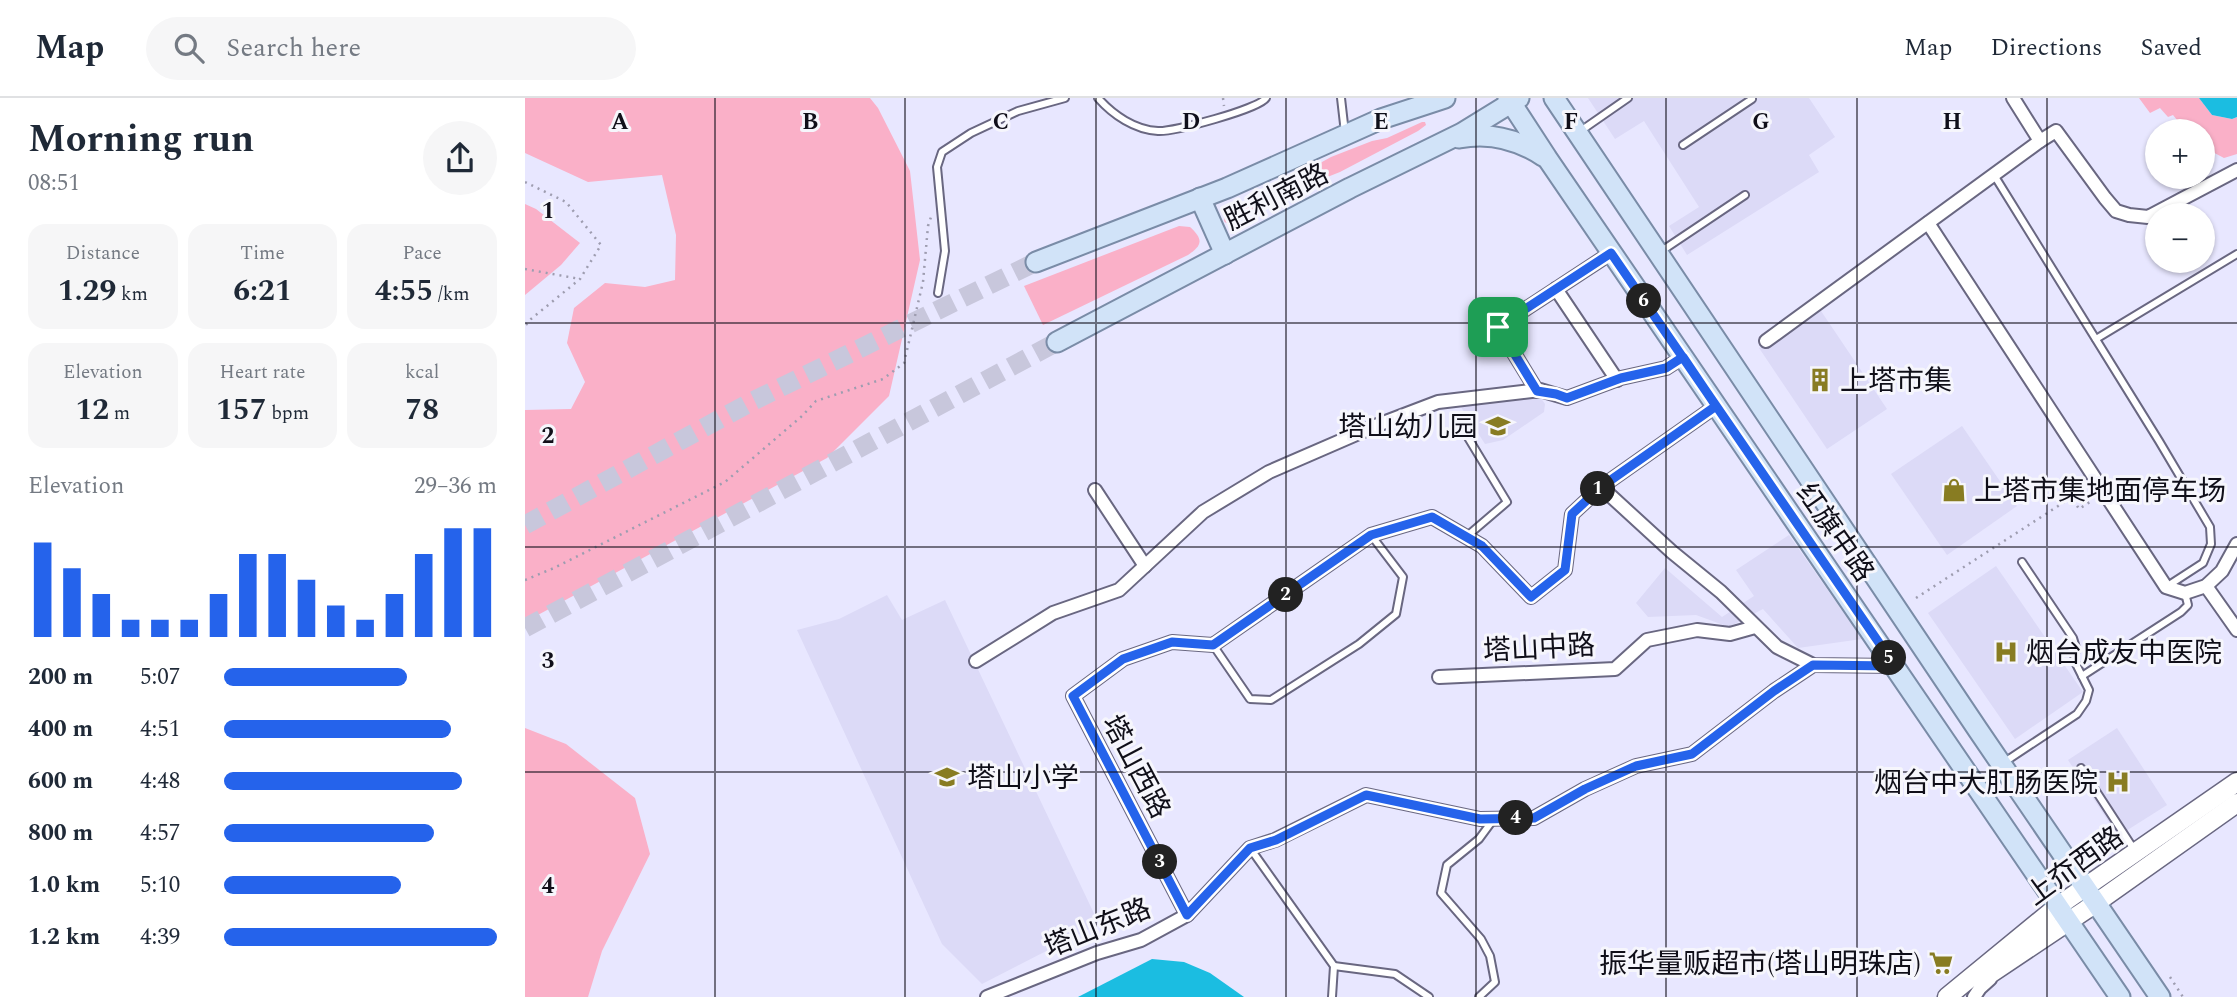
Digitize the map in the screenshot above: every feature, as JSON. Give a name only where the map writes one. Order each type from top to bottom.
[{"type":"main road","points":[[1403,111],[1420,98]]},
{"type":"main road","name":"胜利南路","points":[[1036,262],[1200,198],[1403,111],[1445,98]]},
{"type":"main road","name":"红旗中路","points":[[1554,98],[2159,995]]},
{"type":"main road","name":"胜利南路","points":[[1057,342],[1441,144],[1513,100]]},
{"type":"main road","name":"红旗中路","points":[[1513,100],[1546,158],[2120,997]]},
{"type":"main road","points":[[1441,144],[1478,135],[1495,137],[1521,143],[1546,158]]},
{"type":"main road","points":[[1200,198],[1225,254]]},
{"type":"street","points":[[2013,98],[2040,142]]},
{"type":"street","points":[[1766,341],[2056,131],[2116,211],[2129,215],[2148,217],[2237,170]]},
{"type":"street","points":[[1928,223],[2166,587],[2185,593],[2206,586],[2222,571],[2237,544]]},
{"type":"street","points":[[1537,391],[1498,327],[1611,253]]},
{"type":"street","points":[[1556,289],[1617,380]]},
{"type":"street","points":[[977,661],[1053,613],[1119,590],[1203,512],[1269,472],[1375,426],[1438,402],[1537,391],[1567,398],[1617,380],[1666,368],[1683,357]]},
{"type":"street","points":[[1213,645],[1371,535],[1432,517],[1482,546],[1531,597],[1565,570],[1572,514],[1601,487],[1716,406]]},
{"type":"street","points":[[1601,487],[1672,552],[1721,592],[1777,647],[1813,665],[1895,666]]},
{"type":"street","points":[[1095,490],[1145,566]]},
{"type":"street","points":[[2206,586],[2237,630]]},
{"type":"street","name":"塔山中路","points":[[1439,677],[1615,668],[1647,640],[1697,630],[1730,634],[1755,626]]},
{"type":"street","name":"塔山西路","points":[[1187,915],[1073,696],[1123,659],[1172,642],[1213,645]]},
{"type":"street","name":"塔山东路","points":[[987,997],[1140,940],[1187,915],[1250,848],[1276,840],[1366,795],[1480,819],[1534,818],[1585,789],[1636,766],[1692,754],[1774,691],[1813,665]]},
{"type":"street","name":"上夼西路","points":[[2090,895],[2136,852],[2237,782]]},
{"type":"street","name":"上夼西路","points":[[1954,997],[2090,895],[2237,803]]},
{"type":"street","points":[[1975,997],[1996,965]]},
{"type":"street","name":"上夼西路","points":[[1947,997],[1996,965]]},
{"type":"lane","points":[[938,293],[945,251],[937,167],[942,152],[971,133],[1018,111],[1065,98]]},
{"type":"lane","points":[[1098,98],[1108,109],[1131,124],[1159,131],[1238,113],[1263,103],[1266,98]]},
{"type":"lane","points":[[1341,98],[1345,135]]},
{"type":"lane","points":[[1577,133],[1628,98]]},
{"type":"lane","points":[[1683,145],[1751,98]]},
{"type":"lane","points":[[1994,175],[2210,527],[2211,544],[2203,563],[2166,587]]},
{"type":"lane","points":[[1658,253],[1745,195]]},
{"type":"lane","points":[[2096,339],[2237,254]]},
{"type":"lane","points":[[1458,421],[1507,502],[1466,537]]},
{"type":"lane","points":[[1213,645],[1250,699],[1271,700],[1359,645],[1396,614],[1403,577],[1371,535]]},
{"type":"lane","points":[[2002,764],[2077,714],[2086,701],[2089,690],[2074,660],[2073,638],[2022,562]]},
{"type":"lane","points":[[2082,676],[2181,612],[2188,605],[2185,593]]},
{"type":"lane","points":[[2081,768],[2136,852]]},
{"type":"lane","points":[[1479,997],[1495,982],[1490,956],[1481,939],[1441,893],[1447,865],[1479,839],[1494,819]]},
{"type":"lane","points":[[1250,848],[1333,966],[1332,997]]},
{"type":"lane","points":[[1333,966],[1395,974],[1429,997]]},
{"type":"path","points":[[525,182],[566,202],[601,245],[580,279],[525,326]]},
{"type":"path","points":[[525,580],[725,482],[816,401],[883,379],[904,363],[923,282],[928,226],[940,191]]},
{"type":"path","points":[[525,269],[580,279]]},
{"type":"path","points":[[1916,598],[2072,497],[2080,509],[2099,496]]},
{"type":"path","points":[[2170,977],[2183,997]]},
{"type":"shaded area","points":[[525,98],[870,98],[878,108],[910,171],[920,260],[889,396],[827,458],[525,622],[525,410],[571,409],[585,382],[567,343],[574,308],[605,283],[645,287],[675,280],[676,235],[662,175],[588,182],[525,153]]},
{"type":"shaded area","points":[[1588,98],[1809,98],[1835,137],[1809,155],[1819,172],[1687,255],[1669,226],[1699,207],[1644,121],[1615,139]]},
{"type":"shaded area","points":[[2139,98],[2199,98],[2212,115],[2232,119],[2237,117],[2237,154],[2224,158],[2215,153],[2215,119],[2176,119],[2173,115],[2168,117],[2160,108],[2150,113]]},
{"type":"shaded area","points":[[1422,122],[1426,125],[1418,131],[1340,172],[1282,195],[1230,223],[1224,221],[1225,216],[1331,157],[1387,138]]},
{"type":"shaded area","points":[[525,204],[536,209],[580,243],[561,265],[525,295]]},
{"type":"shaded area","points":[[1179,226],[1190,227],[1199,238],[1199,245],[1188,255],[1043,325],[1024,286]]},
{"type":"shaded area","name":"上塔市集","points":[[1819,308],[1887,409],[1827,449],[1759,348]]},
{"type":"shaded area","name":"塔山幼儿园","points":[[1538,394],[1545,404],[1544,412],[1503,440],[1485,444],[1459,404]]},
{"type":"shaded area","name":"上塔市集地面停车场","points":[[1962,426],[2017,506],[1947,555],[1891,474]]},
{"type":"shaded area","points":[[1789,535],[1862,639],[1798,648],[1763,609],[1729,627],[1696,615],[1648,617],[1636,603],[1665,568],[1722,617],[1754,596],[1736,570]]},
{"type":"shaded area","name":"烟台成友中医院","points":[[1996,566],[2083,692],[2015,739],[1928,613]]},
{"type":"shaded area","name":"塔山小学","points":[[887,595],[902,620],[945,600],[1099,924],[982,984],[942,944],[797,630],[839,619]]},
{"type":"shaded area","points":[[525,728],[566,744],[635,798],[650,854],[602,951],[588,997],[525,997]]},
{"type":"shaded area","name":"烟台中大肛肠医院","points":[[2117,728],[2167,805],[2118,836],[2068,760]]},
{"type":"water","points":[[2199,98],[2237,98],[2237,117],[2232,119],[2212,115]]},
{"type":"water","points":[[1152,959],[1184,962],[1210,973],[1244,997],[1078,997]]},
{"type":"tunnel","points":[[525,525],[753,401],[1036,262]]},
{"type":"tunnel","points":[[525,628],[1057,342]]},
{"type":"place","name":"上塔市集","points":[[1820,380]]},
{"type":"place","name":"塔山幼儿园","points":[[1498,426]]},
{"type":"place","name":"上塔市集地面停车场","points":[[1954,490]]},
{"type":"place","name":"烟台成友中医院","points":[[2006,652]]},
{"type":"place","name":"塔山小学","points":[[947,777]]},
{"type":"place","name":"烟台中大肛肠医院","points":[[2118,782]]},
{"type":"place","name":"振华量贩超市(塔山明珠店)","points":[[1941,963]]},
{"type":"route","points":[[1498,327],[1537,391],[1567,398],[1621,378],[1666,368],[1683,357],[1716,406],[1601,487],[1572,514],[1565,570],[1531,597],[1482,546],[1432,517],[1371,535],[1213,645],[1172,642],[1123,659],[1073,696],[1187,915],[1250,848],[1276,840],[1366,795],[1480,819],[1534,818],[1585,789],[1636,766],[1692,754],[1774,691],[1813,665],[1895,666],[1611,253],[1498,327]]}]
